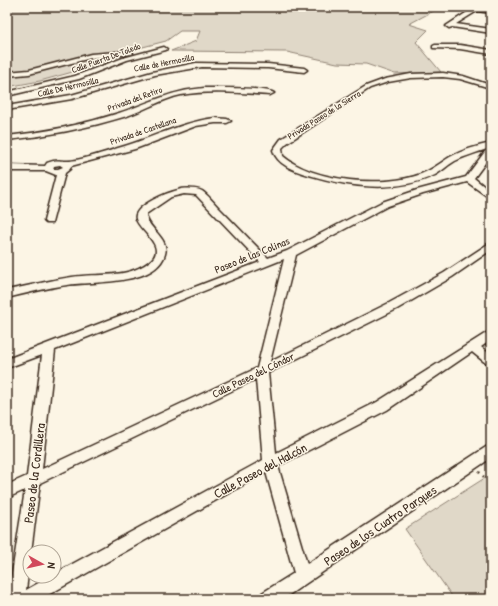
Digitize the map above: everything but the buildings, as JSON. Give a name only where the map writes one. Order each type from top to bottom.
[{"type":"street","points":[[491,11],[477,8],[448,26],[491,31]]},
{"type":"street","points":[[435,47],[460,47],[491,52]]},
{"type":"street","name":"Calle Puerta De Toledo","points":[[7,94],[78,78],[125,58],[164,49]]},
{"type":"street","points":[[7,74],[29,72],[98,55],[153,51]]},
{"type":"street","name":"Calle de Hermosilla","points":[[165,64],[268,66],[304,70]]},
{"type":"street","name":"Calle de Hermosilla","points":[[131,78],[202,65]]},
{"type":"street","name":"Calle de Hermosilla","points":[[131,78],[151,66]]},
{"type":"street","name":"Privada Paseo de la Sierra","points":[[487,85],[461,77],[442,76],[398,77],[375,83],[286,139],[280,143],[276,149],[278,156],[286,162],[315,175],[354,183],[384,184],[418,178],[432,173],[457,157],[491,145]]},
{"type":"street","name":"Calle De Hermosilla","points":[[7,108],[72,97],[131,78]]},
{"type":"street","name":"Privada del Retiro","points":[[7,138],[33,135],[101,121],[180,94],[207,90],[270,93]]},
{"type":"street","name":"Privada de Castellana","points":[[7,168],[48,168],[50,165],[62,162],[64,168],[142,144],[198,122],[212,120],[227,121]]},
{"type":"street","points":[[491,149],[469,179],[491,196]]},
{"type":"street","points":[[49,221],[64,168]]},
{"type":"street","name":"Paseo de las Colinas","points":[[7,364],[291,253],[385,204],[420,192],[469,179]]},
{"type":"street","points":[[7,294],[76,280],[126,277],[143,270],[154,263],[160,255],[160,249],[158,242],[141,219],[141,214],[144,210],[177,192],[188,191],[199,193],[267,263]]},
{"type":"street","name":"Calle Paseo del Cóndor","points":[[7,492],[262,371],[393,306],[448,274],[491,245]]},
{"type":"street","points":[[291,253],[262,371],[270,463],[303,576]]},
{"type":"street","name":"Calle Paseo del Halcón","points":[[25,599],[270,463],[382,406],[491,334]]},
{"type":"street","name":"Paseo de la Cordillera","points":[[16,599],[34,478],[49,347]]},
{"type":"street","points":[[473,347],[491,361]]},
{"type":"street","name":"Paseo de los Cuatro Parques","points":[[268,599],[491,451]]},
{"type":"path","points":[[471,465],[491,484]]},
{"type":"shaded area","points":[[7,7],[441,7],[409,24],[428,30],[416,42],[441,72],[395,74],[366,64],[337,63],[287,52],[171,51],[196,41],[200,31],[180,31],[166,41],[139,48],[98,65],[40,81],[7,87]]},
{"type":"shaded area","points":[[491,474],[491,599],[454,599],[405,529]]}]
